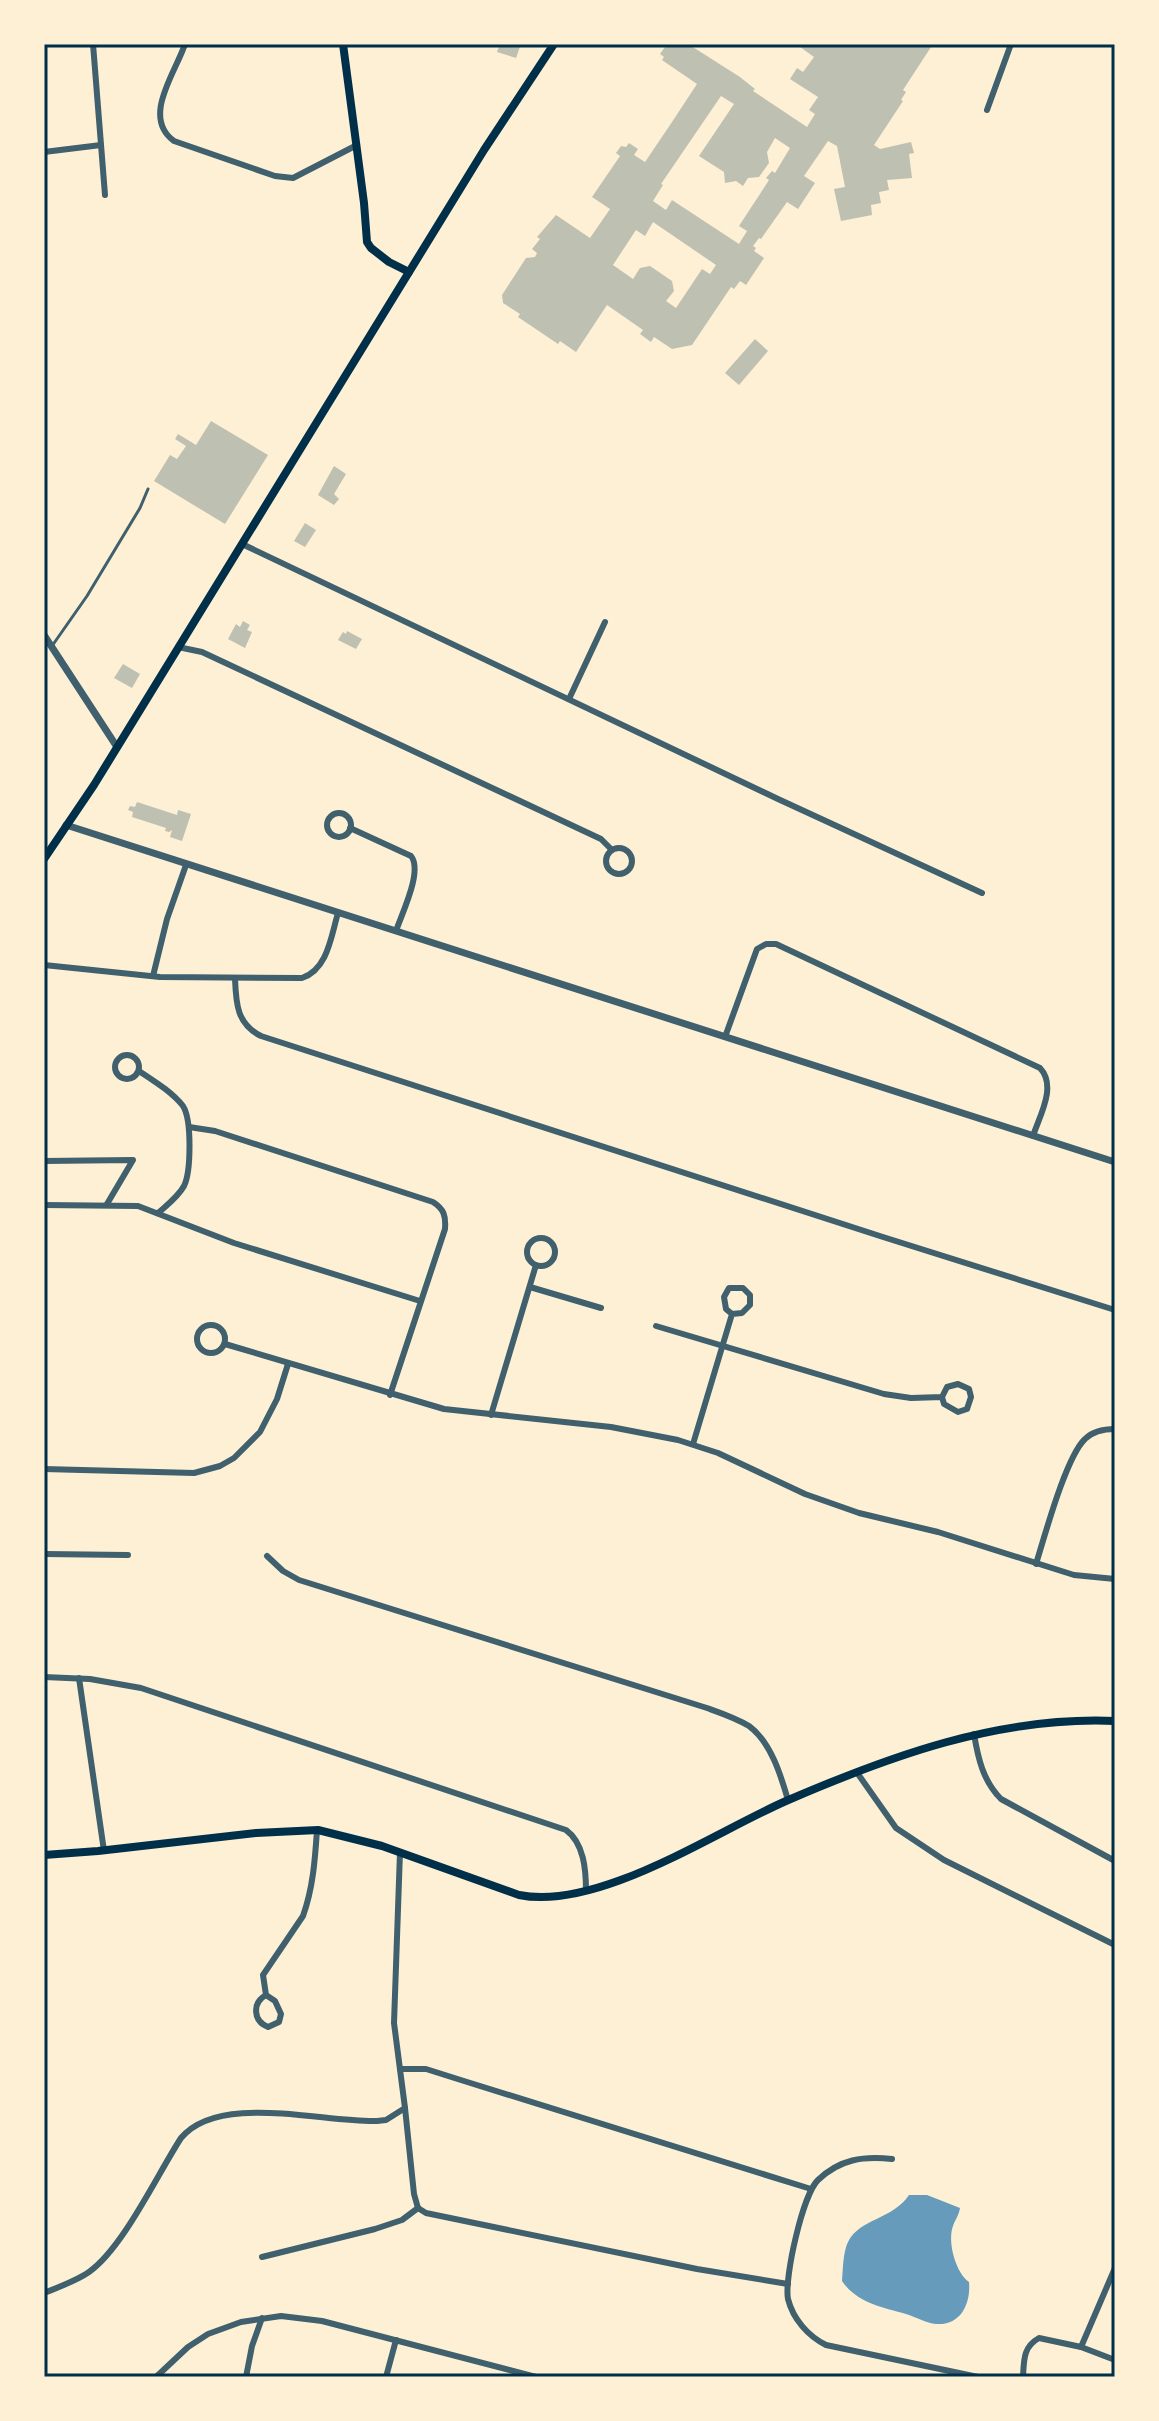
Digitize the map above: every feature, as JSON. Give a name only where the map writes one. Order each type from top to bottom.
[{"type":"main road","points":[[343,44],[367,242],[389,262],[409,272]]},
{"type":"main road","points":[[44,859],[117,747],[491,138],[554,44]]},
{"type":"main road","points":[[44,1855],[256,1833],[317,1830],[400,1852],[525,1896],[552,1897],[586,1891],[636,1873],[788,1800],[935,1745],[974,1734],[1038,1723],[1115,1721]]},
{"type":"street","points":[[93,44],[105,195]]},
{"type":"street","points":[[185,44],[160,110],[164,129],[174,141],[275,176],[293,178],[357,145]]},
{"type":"street","points":[[987,110],[1011,44]]},
{"type":"street","points":[[44,152],[101,145]]},
{"type":"street","points":[[242,544],[982,893]]},
{"type":"street","points":[[569,699],[605,622]]},
{"type":"street","points":[[44,635],[117,747]]},
{"type":"street","points":[[178,647],[202,652],[308,701],[589,833],[611,849]]},
{"type":"street","points":[[341,813],[350,820],[350,828],[348,833],[338,837],[331,834],[326,826],[332,814],[341,813]]},
{"type":"street","points":[[66,825],[1115,1162]]},
{"type":"street","points":[[350,828],[415,860],[415,872],[396,931]]},
{"type":"street","points":[[622,848],[630,854],[632,865],[626,873],[615,875],[608,869],[607,857],[611,849],[622,848]]},
{"type":"street","points":[[153,976],[167,919],[186,865]]},
{"type":"street","points":[[44,965],[153,976],[302,978],[312,974],[320,965],[338,913]]},
{"type":"street","points":[[725,1037],[757,949],[766,944],[776,944],[1040,1068],[1046,1075],[1048,1086],[1033,1136]]},
{"type":"street","points":[[235,979],[241,1021],[261,1036],[1115,1310]]},
{"type":"street","points":[[139,1071],[133,1078],[124,1078],[115,1072],[114,1065],[118,1058],[127,1055],[138,1062],[139,1071],[179,1102],[187,1113],[189,1127],[187,1172],[183,1187],[158,1213]]},
{"type":"street","points":[[189,1127],[215,1131],[441,1207],[445,1229],[390,1395]]},
{"type":"street","points":[[44,1161],[133,1160],[107,1204]]},
{"type":"street","points":[[44,1205],[138,1206],[247,1247],[420,1301]]},
{"type":"street","points":[[534,1240],[547,1240],[554,1247],[554,1257],[547,1265],[536,1265],[529,1258],[528,1248],[534,1240]]},
{"type":"street","points":[[491,1415],[536,1265]]},
{"type":"street","points":[[530,1287],[601,1308]]},
{"type":"street","points":[[732,1287],[746,1289],[750,1295],[750,1305],[742,1313],[732,1314],[724,1305],[725,1294],[732,1287]]},
{"type":"street","points":[[693,1444],[732,1314]]},
{"type":"street","points":[[208,1325],[218,1326],[225,1335],[225,1344],[215,1352],[204,1352],[197,1343],[199,1331],[208,1325]]},
{"type":"street","points":[[656,1326],[884,1394],[911,1398],[942,1397]]},
{"type":"street","points":[[225,1344],[444,1409],[647,1432],[693,1444],[831,1504],[938,1532],[1074,1575],[1115,1579]]},
{"type":"street","points":[[44,1469],[194,1473],[220,1466],[234,1458],[260,1432],[277,1399],[288,1364]]},
{"type":"street","points":[[954,1384],[963,1384],[971,1393],[969,1405],[960,1412],[947,1407],[942,1397],[944,1390],[954,1384]]},
{"type":"street","points":[[1036,1564],[1069,1467],[1081,1444],[1095,1432],[1115,1429]]},
{"type":"street","points":[[44,1554],[128,1555]]},
{"type":"street","points":[[267,1556],[299,1580],[738,1720],[755,1732],[766,1747],[783,1781],[788,1800]]},
{"type":"street","points":[[44,1677],[79,1678],[141,1688],[566,1830],[574,1837],[580,1850],[586,1891]]},
{"type":"street","points":[[79,1678],[104,1851]]},
{"type":"street","points":[[974,1734],[983,1771],[989,1785],[1001,1799],[1115,1861]]},
{"type":"street","points":[[858,1774],[896,1828],[944,1860],[1115,1945]]},
{"type":"street","points":[[266,1995],[259,1999],[256,2011],[259,2021],[268,2027],[279,2022],[281,2014],[275,2001],[266,1995],[263,1975],[307,1906],[317,1830]]},
{"type":"street","points":[[400,1852],[394,2023],[418,2208],[426,2213],[578,2245],[752,2280],[788,2284]]},
{"type":"street","points":[[400,2069],[418,2068],[448,2076],[811,2189]]},
{"type":"street","points":[[44,2293],[82,2277],[102,2260],[124,2231],[181,2138],[192,2127],[219,2117],[255,2114],[377,2121],[386,2120],[405,2108]]},
{"type":"street","points":[[892,2159],[874,2157],[849,2160],[825,2175],[811,2189],[787,2295],[797,2319],[820,2342],[845,2351],[978,2377]]},
{"type":"street","points":[[262,2257],[375,2229],[402,2220],[418,2208]]},
{"type":"street","points":[[1081,2347],[1115,2268]]},
{"type":"street","points":[[246,2377],[262,2318]]},
{"type":"street","points":[[156,2377],[188,2347],[208,2334],[262,2318],[308,2318],[536,2377]]},
{"type":"street","points":[[1023,2377],[1024,2357],[1029,2344],[1044,2337],[1115,2360]]},
{"type":"street","points":[[386,2377],[396,2340]]},
{"type":"lane","points":[[52,646],[87,596],[140,508],[148,489]]},
{"type":"water","points":[[909,2195],[927,2195],[960,2208],[951,2240],[957,2265],[969,2282],[968,2298],[963,2312],[945,2324],[928,2322],[871,2303],[855,2294],[842,2281],[845,2251],[853,2234],[894,2210]]},
{"type":"building","points":[[500,44],[521,44],[516,58],[497,52]]},
{"type":"building","points":[[667,44],[688,44],[740,77],[755,89],[753,91],[807,127],[815,114],[809,110],[818,97],[790,79],[797,68],[803,72],[814,57],[796,44],[933,44],[903,90],[906,92],[903,101],[874,145],[880,149],[911,142],[914,153],[909,154],[912,178],[887,180],[889,190],[879,192],[881,203],[871,205],[872,215],[841,221],[834,189],[845,187],[837,146],[828,141],[804,176],[815,183],[798,209],[787,202],[753,246],[756,248],[754,251],[764,258],[746,285],[740,281],[734,289],[731,287],[692,345],[672,349],[654,337],[651,342],[640,334],[643,330],[607,305],[576,352],[560,341],[558,344],[518,317],[520,314],[503,303],[502,295],[526,258],[535,257],[537,253],[532,249],[540,239],[537,237],[556,215],[590,238],[610,209],[592,197],[620,156],[616,153],[621,146],[626,147],[629,143],[638,149],[634,155],[645,162],[697,84],[662,60],[664,57],[660,54]],"holes":[[[721,96],[734,104],[699,156],[724,172],[725,183],[736,181],[743,186],[748,178],[759,177],[769,163],[767,152],[775,138],[790,148],[775,173],[772,171],[766,178],[769,180],[739,226],[747,231],[739,244],[672,200],[666,210],[653,201],[661,184]],[[653,222],[716,265],[710,274],[702,269],[676,308],[666,301],[674,291],[672,281],[650,266],[640,268],[633,279],[613,265],[636,230],[645,236]]]},
{"type":"building","points":[[755,339],[768,351],[739,385],[725,373]]},
{"type":"building","points":[[211,421],[268,455],[225,524],[154,481],[170,455],[177,459],[186,446],[175,439],[178,434],[196,445]]},
{"type":"building","points":[[334,466],[346,474],[334,494],[339,499],[334,505],[318,495]]},
{"type":"building","points":[[305,523],[316,530],[305,547],[294,541]]},
{"type":"building","points":[[243,621],[250,625],[247,630],[252,632],[245,648],[228,639],[236,624],[240,627]]},
{"type":"building","points":[[347,631],[362,639],[356,649],[338,640]]},
{"type":"building","points":[[123,664],[140,674],[132,688],[114,678]]},
{"type":"building","points":[[137,802],[177,815],[178,810],[191,814],[182,841],[170,837],[172,830],[165,831],[166,828],[132,817],[133,812],[128,810],[130,806],[135,807]]}]
